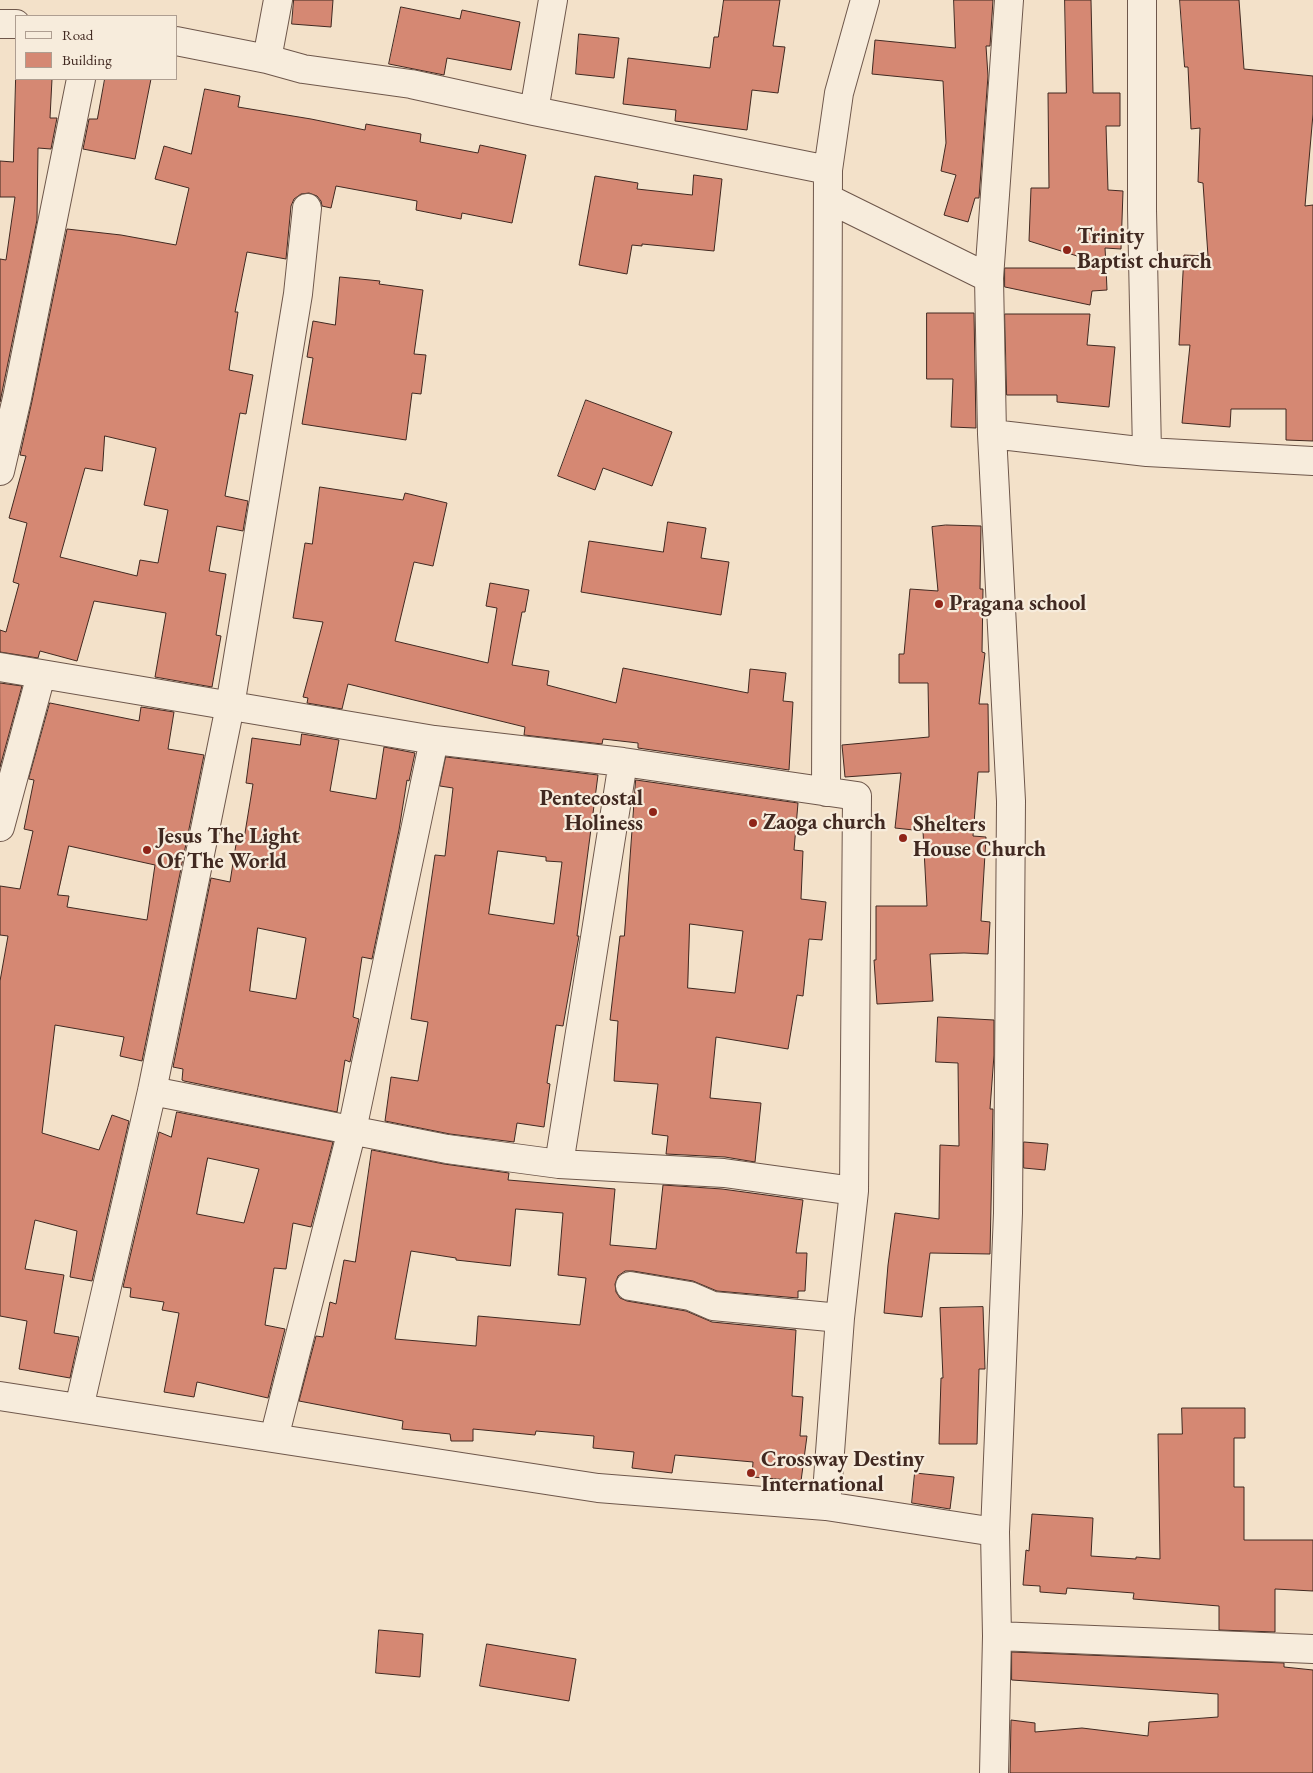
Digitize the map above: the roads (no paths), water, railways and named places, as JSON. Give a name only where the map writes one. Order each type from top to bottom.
[{"type":"street","points":[[267,59],[278,0]]},
{"type":"street","points":[[534,111],[553,0]]},
{"type":"street","points":[[826,792],[828,170],[839,93],[865,0]]},
{"type":"street","points":[[994,1773],[997,1636],[994,1532],[1008,1213],[1011,801],[992,434],[989,278],[1009,0]]},
{"type":"street","points":[[1142,0],[1142,210],[1147,452]]},
{"type":"street","points":[[0,24],[15,24]]},
{"type":"street","points":[[178,41],[267,59],[303,69],[411,84],[534,111],[828,170]]},
{"type":"street","points":[[0,471],[17,398],[81,80]]},
{"type":"street","points":[[829,199],[989,278]]},
{"type":"street","points":[[79,1408],[152,1091],[230,706],[298,294],[307,208]]},
{"type":"street","points":[[992,434],[1147,452],[1313,461]]},
{"type":"street","points":[[0,667],[434,740],[622,762],[857,796],[854,1191],[840,1318],[826,1506]]},
{"type":"street","points":[[0,827],[41,675]]},
{"type":"street","points":[[274,1438],[352,1130],[434,740]]},
{"type":"street","points":[[559,1164],[622,762]]},
{"type":"street","points":[[152,1091],[447,1149],[559,1164],[724,1174],[854,1191]]},
{"type":"street","points":[[630,1286],[690,1296],[713,1306],[840,1318]]},
{"type":"street","points":[[0,1396],[598,1488],[826,1506],[994,1532]]},
{"type":"street","points":[[997,1636],[1313,1649]]},
{"type":"place","name":"Trinity Baptist church","points":[[1067,250]]},
{"type":"place","name":"Pragana school","points":[[939,604]]},
{"type":"place","name":"Pentecostal Holiness","points":[[653,812]]},
{"type":"place","name":"Zaoga church","points":[[753,823]]},
{"type":"place","name":"Shelters House Church","points":[[903,838]]},
{"type":"place","name":"Jesus The Light Of The World","points":[[147,850]]},
{"type":"place","name":"Crossway Destiny International","points":[[751,1473]]}]
